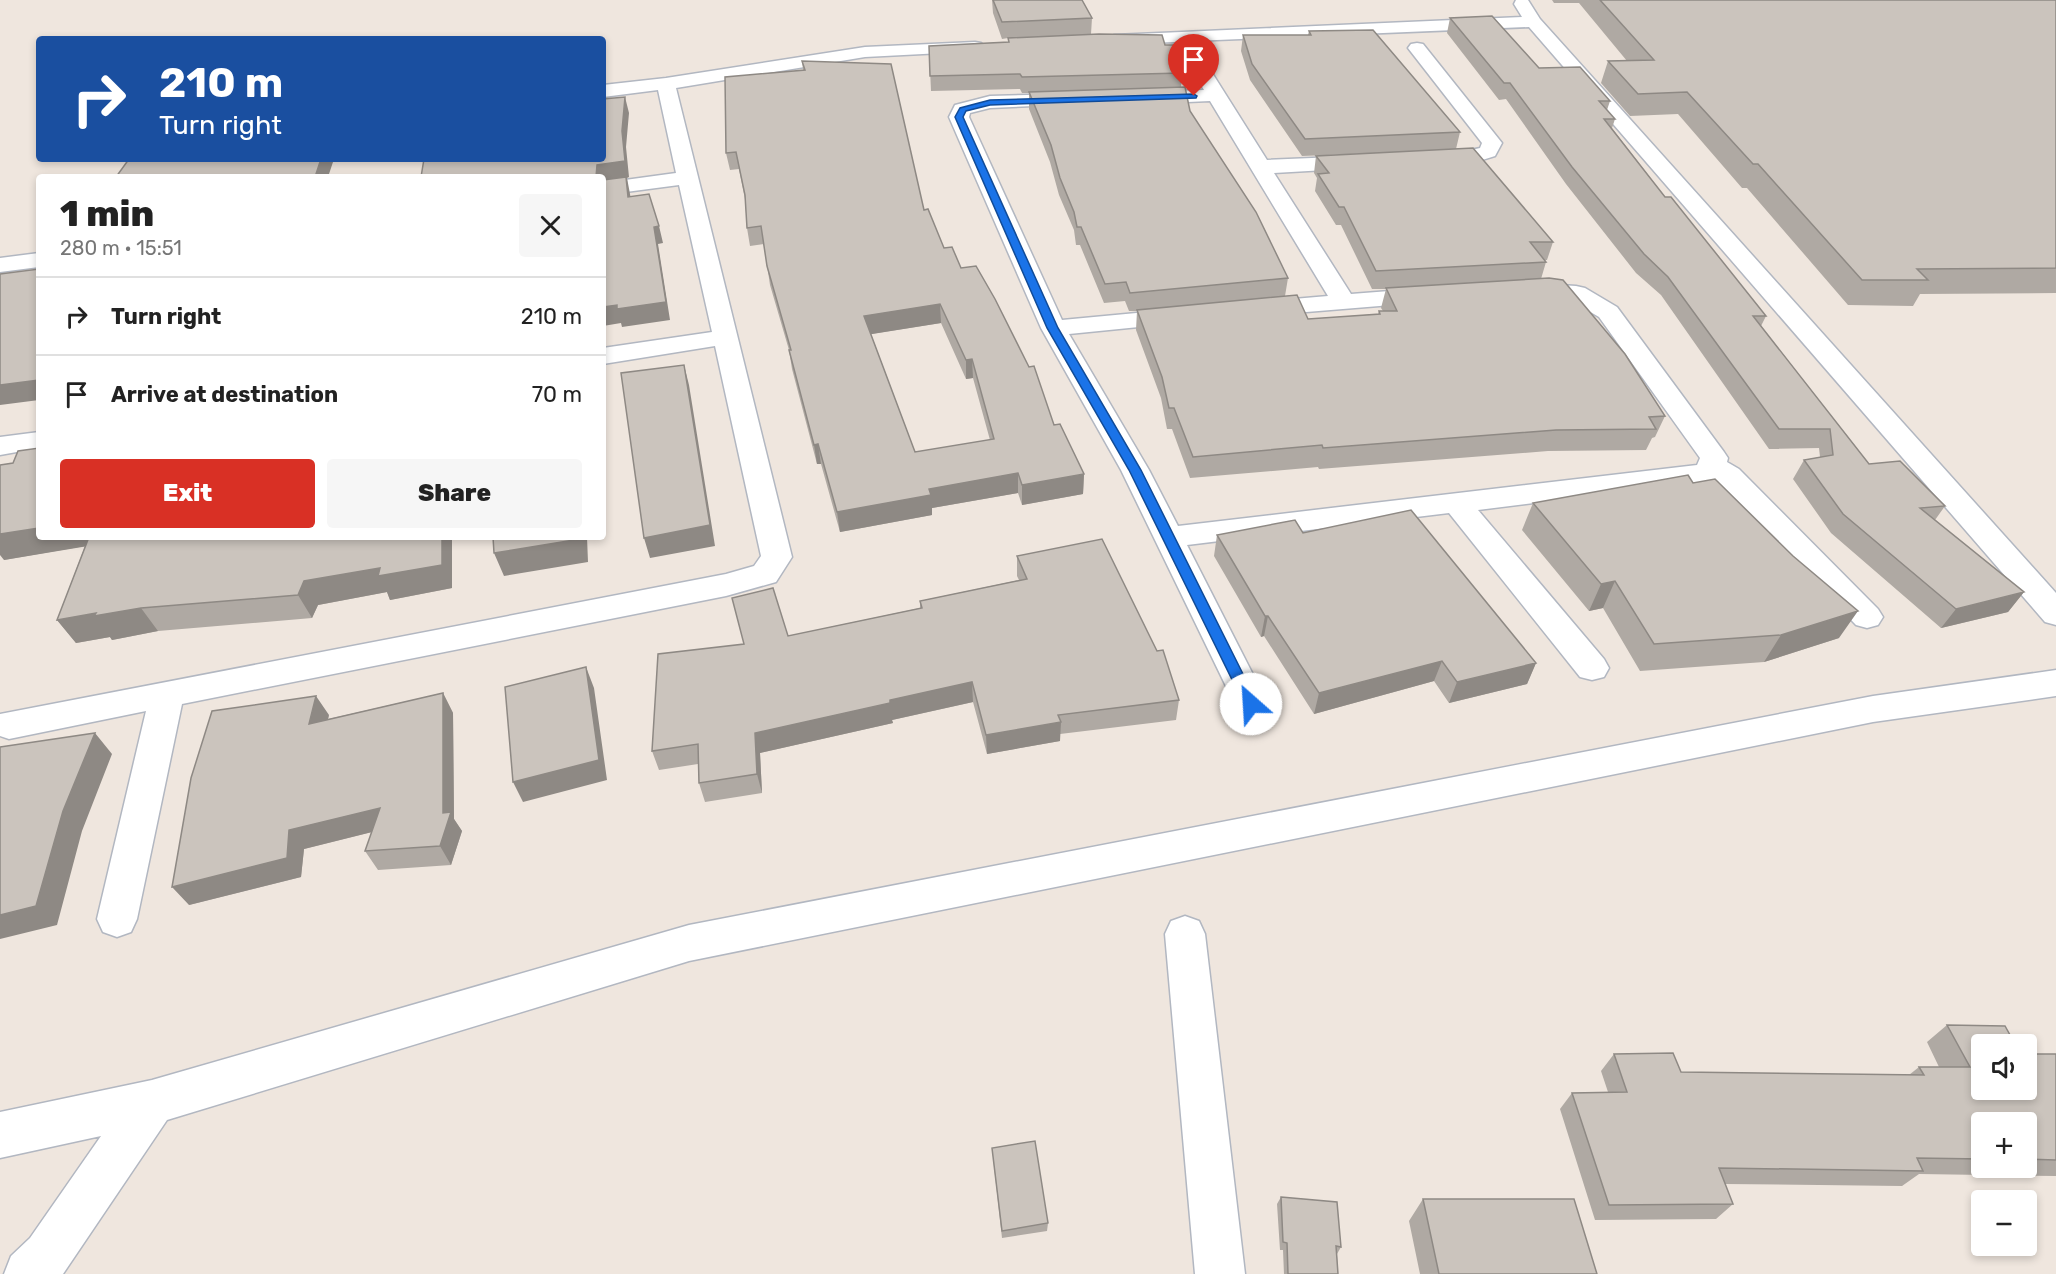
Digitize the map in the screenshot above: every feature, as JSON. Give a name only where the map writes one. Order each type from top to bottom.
[{"type":"street","points":[[1519,0],[1534,22],[2056,614]]},
{"type":"street","points":[[1098,41],[1534,22]]},
{"type":"street","points":[[1180,36],[1343,301]]},
{"type":"street","points":[[606,91],[666,84],[865,52],[993,46]]},
{"type":"street","points":[[1414,159],[1471,157],[1488,152],[1492,142],[1417,48]]},
{"type":"street","points":[[9,725],[726,585],[765,574],[777,557],[666,84]]},
{"type":"street","points":[[1121,98],[1216,95]]},
{"type":"street","points":[[1097,99],[990,102],[963,110],[959,117],[1053,328],[1135,470],[1251,704]]},
{"type":"street","points":[[1260,167],[1381,161]]},
{"type":"street","points":[[606,189],[687,178]]},
{"type":"street","points":[[0,265],[36,260]]},
{"type":"street","points":[[1168,537],[1708,473],[1714,458],[1608,312],[1576,293],[1542,289],[1509,291]]},
{"type":"street","points":[[1238,310],[1454,294]]},
{"type":"street","points":[[1053,328],[1203,314]]},
{"type":"street","points":[[606,356],[726,337]]},
{"type":"street","points":[[0,446],[36,440]]},
{"type":"street","points":[[1711,465],[1729,475],[1867,617]]},
{"type":"street","points":[[1456,502],[1592,668]]},
{"type":"street","points":[[0,1135],[152,1102],[689,943],[1873,709],[2056,683]]},
{"type":"street","points":[[117,919],[167,694]]},
{"type":"street","points":[[1185,934],[1220,1274]]},
{"type":"street","points":[[29,1274],[47,1255],[152,1102]]},
{"type":"building","points":[[993,0],[1082,0],[1092,18],[1002,22]]},
{"type":"building","points":[[1600,0],[2056,0],[2056,268],[1917,269],[1928,280],[1862,280],[1758,164],[1753,164],[1687,92],[1638,94],[1608,61],[1654,60]]},
{"type":"building","points":[[1492,16],[1539,68],[1580,67],[1610,101],[1599,101],[1615,119],[1604,119],[1665,197],[1671,197],[1766,316],[1753,316],[1869,464],[1900,461],[1945,506],[1920,508],[2024,592],[1956,609],[1843,514],[1804,460],[1833,455],[1830,429],[1779,429],[1668,277],[1644,254],[1572,167],[1510,83],[1504,83],[1450,18]]},
{"type":"building","points":[[1373,30],[1460,132],[1305,139],[1252,64],[1243,35],[1311,35],[1309,31]]},
{"type":"building","points":[[1099,34],[1162,35],[1165,45],[1177,45],[1182,73],[1022,77],[1020,74],[930,76],[929,46],[1009,42],[1008,38]]},
{"type":"building","points":[[802,61],[891,64],[924,210],[928,209],[944,248],[952,247],[961,268],[976,266],[1029,367],[1034,366],[1054,425],[1060,424],[1084,474],[1022,485],[1018,473],[929,489],[931,495],[837,512],[818,444],[814,445],[789,350],[791,350],[767,266],[761,226],[747,228],[745,195],[736,152],[726,153],[725,77],[805,70]],"holes":[[[940,304],[966,360],[972,359],[994,439],[915,452],[864,316]]]},
{"type":"building","points":[[1185,87],[1190,111],[1256,212],[1288,278],[1130,293],[1126,282],[1105,284],[1081,227],[1077,227],[1051,145],[1029,92]]},
{"type":"building","points":[[625,97],[622,131],[625,161],[597,165],[596,174],[422,174],[424,162],[606,162],[606,99]]},
{"type":"building","points":[[1473,148],[1553,242],[1530,242],[1546,262],[1376,271],[1344,207],[1339,207],[1318,174],[1329,173],[1316,156]]},
{"type":"building","points":[[127,162],[320,162],[316,174],[118,174]]},
{"type":"building","points":[[626,177],[628,197],[649,194],[659,226],[654,227],[666,302],[617,309],[617,305],[606,307],[606,180]]},
{"type":"building","points":[[36,269],[36,380],[0,385],[0,274]]},
{"type":"building","points":[[1549,278],[1563,280],[1625,354],[1665,416],[1649,417],[1656,429],[1556,430],[1323,448],[1322,445],[1193,457],[1174,408],[1169,408],[1162,377],[1137,310],[1297,295],[1308,319],[1380,314],[1379,311],[1397,311],[1386,288]]},
{"type":"building","points":[[684,365],[710,525],[644,538],[621,373]]},
{"type":"building","points":[[36,448],[36,528],[0,534],[0,465],[13,463],[18,451]]},
{"type":"building","points":[[1688,475],[1693,483],[1715,479],[1793,556],[1858,611],[1781,635],[1654,644],[1615,581],[1601,584],[1533,503]]},
{"type":"building","points":[[1411,510],[1536,663],[1457,682],[1442,661],[1319,693],[1268,616],[1265,616],[1217,535],[1295,520],[1303,533]]},
{"type":"building","points":[[1102,539],[1157,651],[1163,650],[1179,700],[1058,715],[1061,722],[986,735],[972,682],[755,733],[757,774],[699,783],[698,744],[652,751],[658,654],[744,644],[732,598],[773,588],[788,636],[922,608],[920,601],[1027,579],[1017,556]]},
{"type":"building","points":[[88,540],[442,540],[442,565],[378,576],[380,568],[304,581],[298,595],[141,608],[57,620]]},
{"type":"building","points":[[493,540],[574,540],[494,553]]},
{"type":"building","points":[[586,667],[599,760],[513,782],[505,687]]},
{"type":"building","points":[[443,693],[443,813],[451,812],[440,846],[365,851],[380,808],[289,830],[287,858],[172,887],[191,778],[212,711],[316,696],[309,724]]},
{"type":"building","points":[[95,733],[63,811],[36,906],[0,915],[0,747]]},
{"type":"building","points":[[1947,1025],[2005,1026],[2009,1034],[1971,1034],[1971,1100],[2037,1100],[2037,1054],[2056,1054],[2056,1160],[2037,1159],[2037,1112],[1971,1112],[1971,1159],[1917,1158],[1923,1171],[1719,1168],[1733,1204],[1609,1205],[1572,1093],[1627,1092],[1614,1054],[1673,1053],[1681,1072],[1924,1075],[1919,1067],[1970,1067]]},
{"type":"building","points":[[1035,1141],[1048,1223],[1002,1231],[992,1148]]},
{"type":"building","points":[[1281,1197],[1337,1202],[1341,1247],[1336,1246],[1338,1274],[1288,1274],[1287,1243],[1283,1242]]},
{"type":"building","points":[[1423,1199],[1574,1199],[1597,1274],[1439,1274]]},
{"type":"route","points":[[1194,96],[990,102],[963,110],[959,117],[1053,328],[1135,470],[1251,704]]}]
